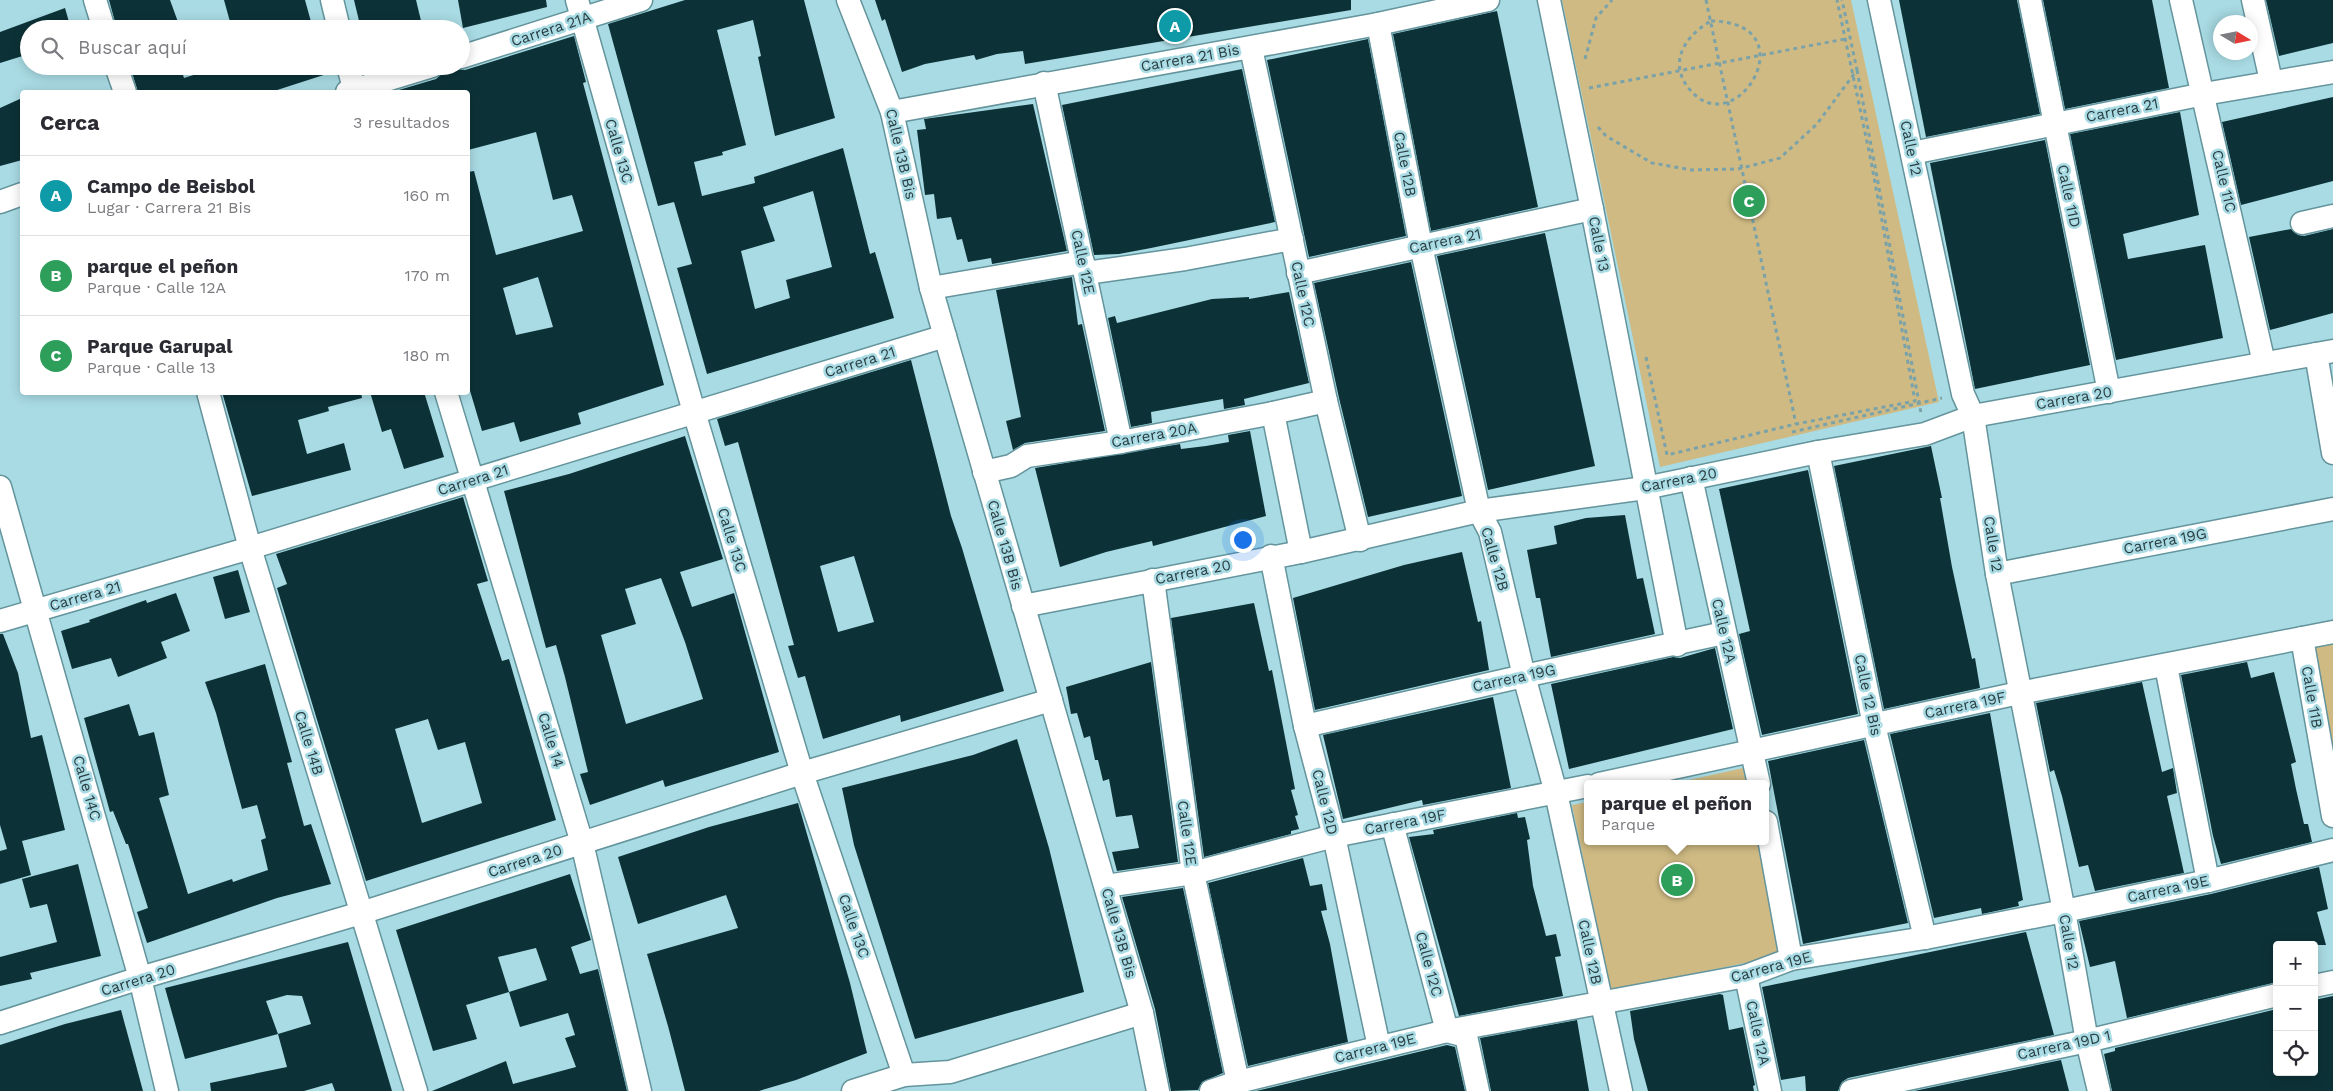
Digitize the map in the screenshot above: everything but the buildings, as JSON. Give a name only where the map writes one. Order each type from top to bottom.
[{"type":"street","points":[[95,0],[101,20]]},
{"type":"street","points":[[332,0],[337,20]]},
{"type":"street","name":"Carrera 21A","points":[[470,53],[579,9],[641,0]]},
{"type":"street","name":"Calle 13B Bis","points":[[848,0],[892,112],[931,288],[1142,1013],[1158,1091]]},
{"type":"street","name":"Carrera 21 Bis","points":[[892,112],[1044,83],[1251,48],[1378,24],[1488,0]]},
{"type":"street","name":"Calle 13","points":[[1549,0],[1677,645]]},
{"type":"street","name":"Calle 12","points":[[1879,0],[1963,394],[1973,416],[1997,574],[2064,911],[2087,1041],[2099,1091]]},
{"type":"street","name":"Calle 11D","points":[[2030,0],[2109,392]]},
{"type":"street","name":"Calle 11C","points":[[2181,0],[2264,363]]},
{"type":"street","points":[[2253,0],[2271,81]]},
{"type":"street","name":"Calle 13C","points":[[579,9],[694,412],[802,773],[904,1075]]},
{"type":"street","name":"Calle 12B","points":[[1378,24],[1421,246],[1479,511],[1490,532],[1524,676],[1556,793],[1621,1091]]},
{"type":"street","name":"Calle 12C","points":[[1251,48],[1326,401],[1360,540]]},
{"type":"street","name":"Carrera 21","points":[[1912,153],[2271,81],[2333,72]]},
{"type":"street","points":[[119,75],[124,90]]},
{"type":"street","points":[[349,75],[352,90]]},
{"type":"street","points":[[358,90],[404,75]]},
{"type":"street","name":"Calle 12E","points":[[1044,83],[1121,442]]},
{"type":"street","points":[[0,202],[20,195]]},
{"type":"street","name":"Carrera 21","points":[[1298,273],[1592,209]]},
{"type":"street","points":[[2302,223],[2333,216]]},
{"type":"street","points":[[931,288],[1085,268],[1185,259],[1292,239]]},
{"type":"street","name":"Carrera 21","points":[[0,622],[250,548],[945,336]]},
{"type":"street","points":[[2324,352],[2333,453]]},
{"type":"street","name":"Carrera 20","points":[[1023,606],[1360,540],[1479,511],[1645,488],[1818,452],[1925,434],[1973,416],[2324,352]]},
{"type":"street","name":"Calle 14B","points":[[209,395],[250,548],[416,1091]]},
{"type":"street","name":"Calle 14","points":[[447,395],[582,843],[640,1091]]},
{"type":"street","name":"Carrera 20A","points":[[984,472],[1011,466],[1027,456],[1121,442],[1326,401]]},
{"type":"street","points":[[1273,413],[1301,552]]},
{"type":"street","name":"Calle 12 Bis","points":[[1818,452],[1874,725],[1925,938]]},
{"type":"street","name":"Calle 12A","points":[[1691,478],[1758,780]]},
{"type":"street","name":"Calle 14C","points":[[0,487],[37,610],[140,978],[167,1091]]},
{"type":"street","name":"Carrera 19G","points":[[1997,574],[2333,509]]},
{"type":"street","name":"Calle 12D","points":[[1271,556],[1305,726],[1334,836],[1380,1047]]},
{"type":"street","name":"Calle 12E","points":[[1153,580],[1193,873],[1238,1082]]},
{"type":"street","name":"Carrera 19F","points":[[1617,780],[2020,693],[2333,632]]},
{"type":"street","name":"Carrera 19G","points":[[1305,726],[1524,676],[1677,645],[1724,633]]},
{"type":"street","name":"Calle 11B","points":[[2302,638],[2333,816]]},
{"type":"street","points":[[2166,666],[2208,881]]},
{"type":"street","name":"Carrera 20","points":[[0,1023],[140,978],[361,913],[802,773],[1051,700]]},
{"type":"street","name":"Carrera 19F","points":[[1106,886],[1193,873],[1334,836],[1584,787]]},
{"type":"street","name":"Calle 12C","points":[[1394,824],[1394,831],[1447,1031]]},
{"type":"street","points":[[1769,838],[1791,959]]},
{"type":"street","name":"Carrera 19E","points":[[1211,1091],[1238,1082],[1447,1031],[1746,976],[1791,959],[1925,938],[2064,911],[2208,881],[2333,850]]},
{"type":"street","name":"Calle 12A","points":[[1746,976],[1770,1091]]},
{"type":"street","points":[[2318,985],[2333,982]]},
{"type":"street","name":"Carrera 19D 1","points":[[1851,1091],[2087,1041],[2273,996]]},
{"type":"street","points":[[853,1091],[904,1075],[952,1081],[1142,1013]]},
{"type":"street","points":[[1447,1031],[1466,1036],[1478,1091]]},
{"type":"path","points":[[1582,56],[1584,64],[1596,18],[1612,0]]},
{"type":"path","points":[[1706,0],[1796,424]]},
{"type":"path","points":[[1645,355],[1667,455],[1796,424],[1915,401],[1838,0]]},
{"type":"path","points":[[1842,0],[1925,434]]},
{"type":"path","points":[[1711,21],[1733,23],[1749,32],[1754,37],[1760,54],[1759,70],[1754,81],[1741,95],[1727,102],[1712,103],[1694,94],[1678,70],[1685,44],[1701,27],[1711,21]]},
{"type":"path","points":[[1587,87],[1845,39]]},
{"type":"path","points":[[1598,134],[1596,125],[1606,136],[1652,163],[1692,170],[1741,168],[1780,158],[1817,124],[1856,70]]},
{"type":"path","points":[[1587,80],[1587,94]]},
{"type":"path","points":[[1587,87],[1590,97]]},
{"type":"path","points":[[1787,434],[1963,394]]},
{"type":"shaded area","points":[[1562,0],[1851,0],[1939,402],[1660,467]]},
{"type":"shaded area","points":[[2333,631],[2333,822],[2297,638]]},
{"type":"shaded area","points":[[1743,768],[1745,780],[1689,780]]},
{"type":"shaded area","points":[[1584,803],[1584,845],[1759,845],[1782,955],[1611,991],[1572,805]]},
{"type":"place","name":"Campo de Beisbol","points":[[1175,26]]},
{"type":"place","name":"Parque Garupal","points":[[1749,201]]},
{"type":"place","name":"parque el peñon","points":[[1677,880]]}]
